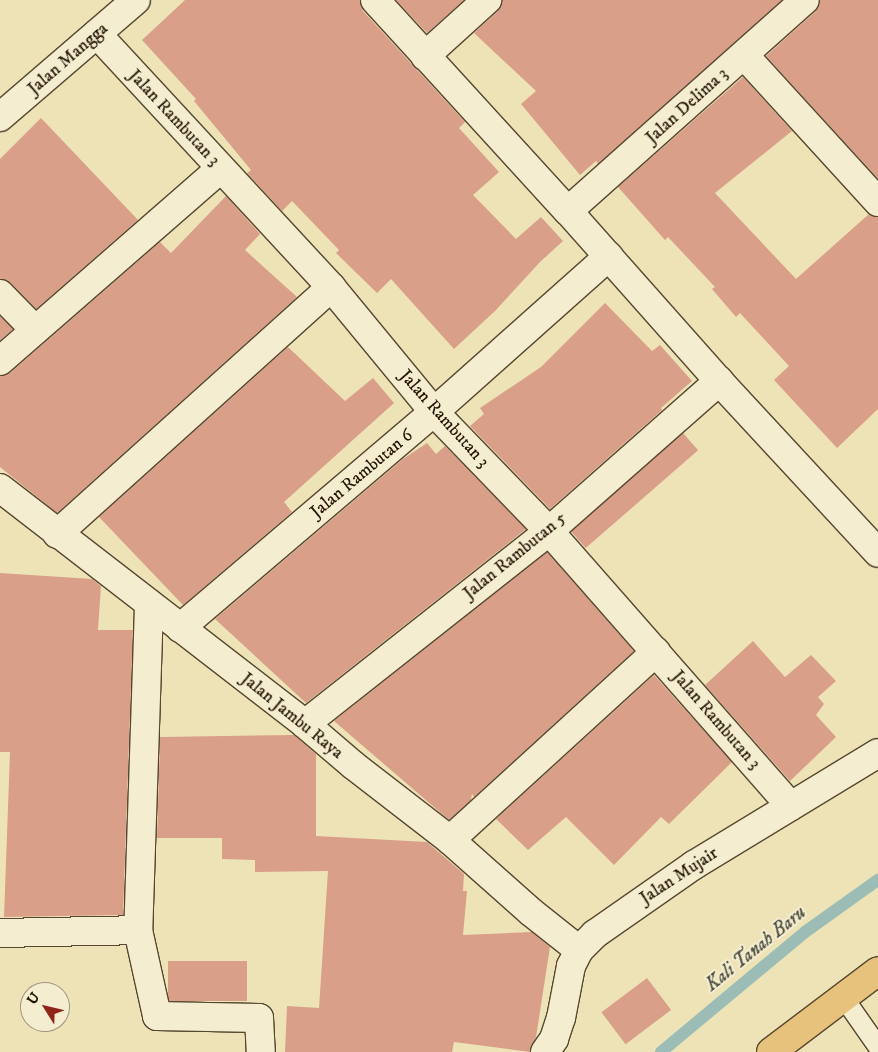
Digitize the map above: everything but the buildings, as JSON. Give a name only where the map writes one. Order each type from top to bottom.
[{"type":"highway","points":[[779,1050],[878,971]]},
{"type":"street","name":"Jalan Mangga","points":[[0,117],[135,0]]},
{"type":"street","points":[[375,0],[609,256],[719,381],[878,553]]},
{"type":"street","points":[[426,56],[487,0]]},
{"type":"street","name":"Jalan Delima 3","points":[[568,211],[805,0]]},
{"type":"street","name":"Jalan Rambutan 3","points":[[97,34],[331,287],[434,412],[549,531],[791,806]]},
{"type":"street","points":[[744,55],[878,202]]},
{"type":"street","points":[[0,361],[220,168]]},
{"type":"street","name":"Jalan Rambutan 6","points":[[180,628],[434,412],[609,256]]},
{"type":"street","points":[[57,534],[331,287]]},
{"type":"street","points":[[0,294],[35,330]]},
{"type":"street","name":"Jalan Rambutan 5","points":[[305,724],[549,531],[719,381]]},
{"type":"street","name":"Jalan Jambu Raya","points":[[0,488],[149,606],[305,724],[353,765],[450,840],[531,912],[579,950]]},
{"type":"street","points":[[149,606],[138,930],[157,1016],[260,1018],[261,1052]]},
{"type":"street","points":[[450,840],[656,652]]},
{"type":"street","name":"Jalan Mujair","points":[[545,1052],[554,1039],[571,966],[579,950],[595,934],[628,909],[878,753]]},
{"type":"street","points":[[0,934],[138,930]]},
{"type":"lane","points":[[844,997],[878,1047]]},
{"type":"waterway","name":"Kali Tanah Baru","points":[[661,1052],[805,932],[878,880]]}]
